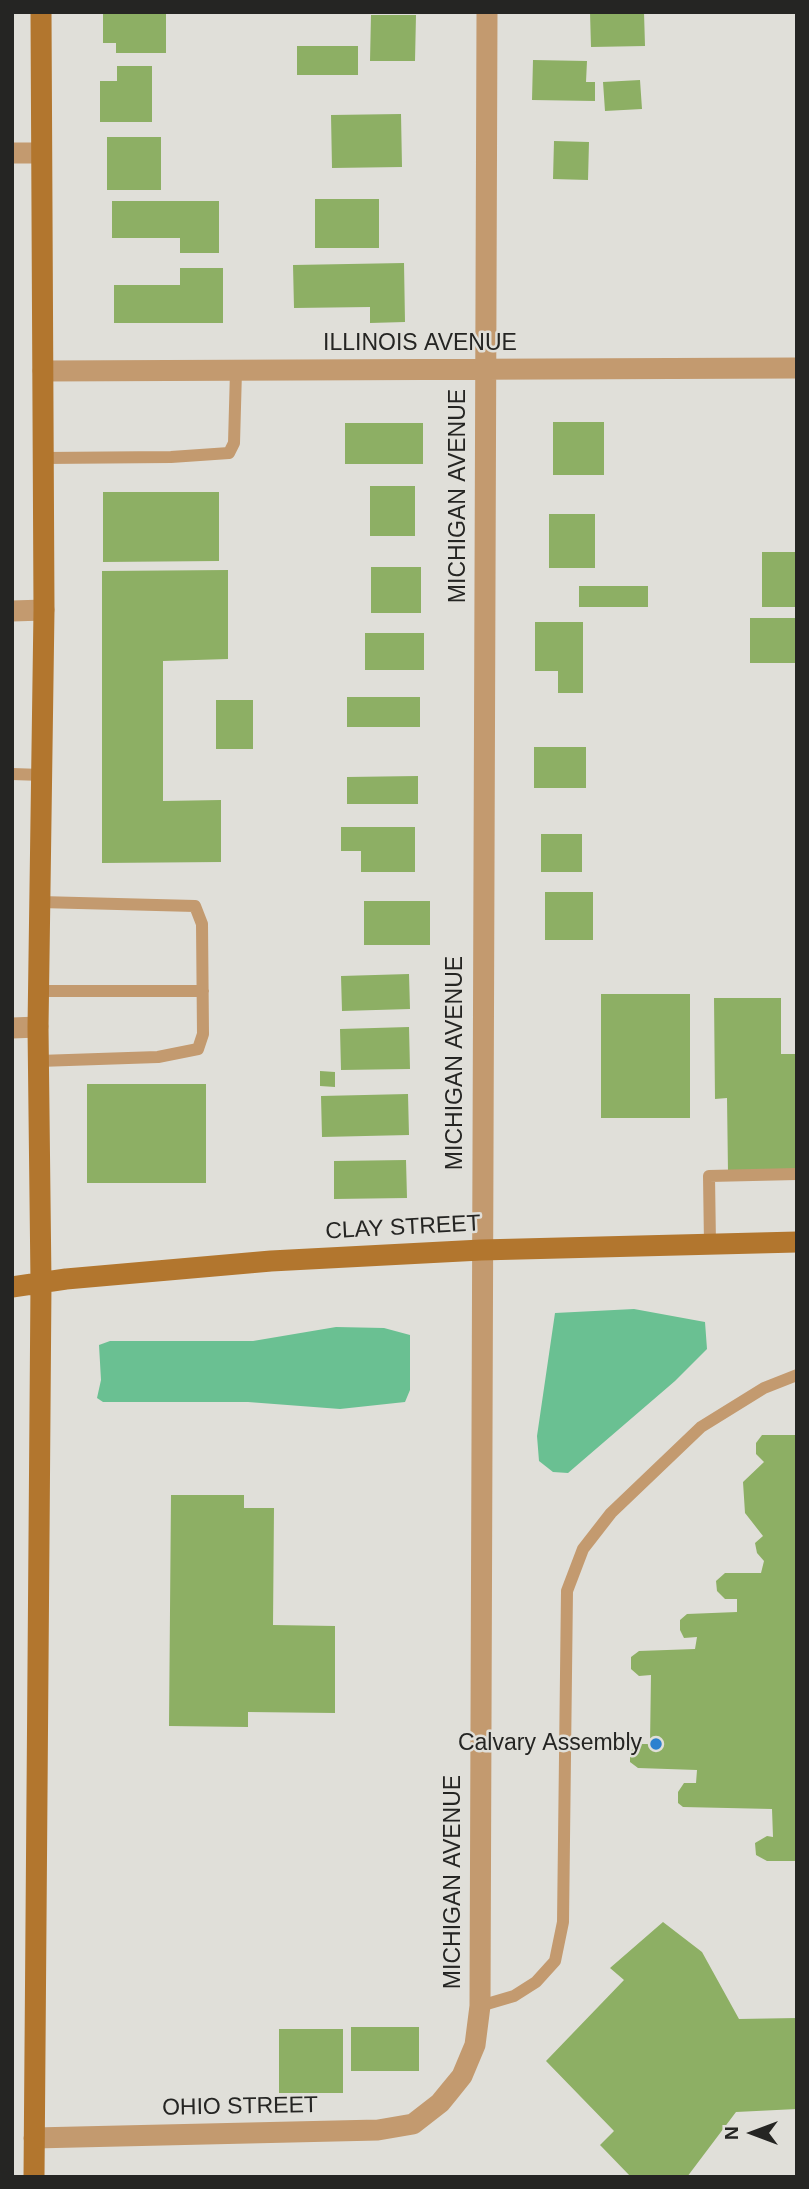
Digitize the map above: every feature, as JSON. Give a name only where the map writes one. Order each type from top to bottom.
[{"type":"street","points":[[34,2177],[41,1283],[38,1027],[44,610],[40,12]]},
{"type":"street","name":"MICHIGAN AVENUE","points":[[440,2104],[462,2076],[475,2045],[480,2006],[487,12]]},
{"type":"street","points":[[12,153],[41,153]]},
{"type":"street","name":"ILLINOIS AVENUE","points":[[43,371],[797,368]]},
{"type":"street","points":[[12,611],[44,610]]},
{"type":"street","points":[[12,1028],[38,1027]]},
{"type":"street","name":"CLAY STREET","points":[[12,1287],[271,1261],[481,1250],[797,1242]]},
{"type":"street","name":"OHIO STREET","points":[[34,2138],[378,2130],[413,2124],[440,2104]]},
{"type":"lane","points":[[44,458],[171,457],[229,453],[234,443],[236,371]]},
{"type":"lane","points":[[12,775],[41,775]]},
{"type":"lane","points":[[39,1061],[158,1057],[198,1049],[203,1034],[202,924],[195,905],[40,902]]},
{"type":"lane","points":[[39,991],[203,991]]},
{"type":"lane","points":[[710,1244],[709,1176],[797,1174]]},
{"type":"lane","points":[[480,2006],[514,1996],[536,1982],[555,1961],[563,1922],[567,1591],[583,1549],[611,1513],[701,1427],[764,1388],[797,1375]]},
{"type":"shaded area","points":[[634,1309],[705,1322],[707,1349],[675,1381],[568,1473],[553,1472],[539,1461],[537,1436],[555,1313]]},
{"type":"shaded area","points":[[336,1327],[384,1328],[410,1335],[410,1390],[405,1402],[340,1409],[248,1402],[103,1402],[97,1398],[101,1380],[99,1345],[110,1341],[253,1341]]},
{"type":"building","points":[[103,12],[166,12],[166,53],[116,53],[116,43],[103,43]]},
{"type":"building","points":[[590,12],[644,12],[645,46],[591,47]]},
{"type":"building","points":[[371,15],[416,15],[415,61],[370,61]]},
{"type":"building","points":[[297,46],[358,46],[358,75],[297,75]]},
{"type":"building","points":[[533,60],[587,61],[586,82],[595,82],[595,101],[532,100]]},
{"type":"building","points":[[117,66],[152,66],[152,122],[100,122],[100,81],[117,81]]},
{"type":"building","points":[[640,80],[642,109],[605,111],[603,82]]},
{"type":"building","points":[[401,114],[402,167],[332,168],[331,115]]},
{"type":"building","points":[[107,137],[161,137],[161,190],[107,190]]},
{"type":"building","points":[[554,141],[589,142],[588,180],[553,179]]},
{"type":"building","points":[[315,199],[379,199],[379,248],[315,248]]},
{"type":"building","points":[[112,201],[219,201],[219,253],[180,253],[180,238],[112,238]]},
{"type":"building","points":[[404,263],[405,322],[370,323],[370,307],[294,308],[293,265]]},
{"type":"building","points":[[180,268],[223,268],[223,323],[114,323],[114,285],[180,285]]},
{"type":"building","points":[[553,422],[604,422],[604,475],[553,475]]},
{"type":"building","points":[[345,423],[423,423],[423,464],[345,464]]},
{"type":"building","points":[[370,486],[415,486],[415,536],[370,536]]},
{"type":"building","points":[[103,492],[219,492],[219,561],[103,562]]},
{"type":"building","points":[[549,514],[595,514],[595,568],[549,568]]},
{"type":"building","points":[[762,552],[797,552],[797,607],[762,607]]},
{"type":"building","points":[[371,567],[421,567],[421,613],[371,613]]},
{"type":"building","points":[[228,570],[228,659],[163,661],[163,801],[221,800],[221,862],[102,863],[102,571]]},
{"type":"building","points":[[579,586],[648,586],[648,607],[579,607]]},
{"type":"building","points":[[750,618],[797,618],[797,663],[750,663]]},
{"type":"building","points":[[535,622],[583,622],[583,693],[558,693],[558,671],[535,671]]},
{"type":"building","points":[[365,633],[424,633],[424,670],[365,670]]},
{"type":"building","points":[[347,697],[420,697],[420,727],[347,727]]},
{"type":"building","points":[[216,700],[253,700],[253,749],[216,749]]},
{"type":"building","points":[[534,747],[586,747],[586,788],[534,788]]},
{"type":"building","points":[[418,776],[418,804],[347,804],[347,777]]},
{"type":"building","points":[[341,827],[415,827],[415,872],[361,872],[361,851],[341,851]]},
{"type":"building","points":[[541,834],[582,834],[582,872],[541,872]]},
{"type":"building","points":[[545,892],[593,892],[593,940],[545,940]]},
{"type":"building","points":[[364,901],[430,901],[430,945],[364,945]]},
{"type":"building","points":[[409,974],[410,1009],[342,1011],[341,976]]},
{"type":"building","points":[[601,994],[690,994],[690,1118],[601,1118]]},
{"type":"building","points":[[714,998],[781,998],[781,1054],[797,1054],[797,1171],[728,1172],[727,1098],[715,1099]]},
{"type":"building","points":[[409,1027],[410,1069],[341,1070],[340,1029]]},
{"type":"building","points":[[320,1071],[335,1072],[335,1087],[320,1086]]},
{"type":"building","points":[[87,1084],[206,1084],[206,1183],[87,1183]]},
{"type":"building","points":[[408,1094],[409,1135],[322,1137],[321,1096]]},
{"type":"building","points":[[406,1160],[407,1198],[334,1199],[334,1161]]},
{"type":"building","points":[[762,1435],[797,1435],[797,1861],[767,1861],[756,1855],[755,1843],[767,1836],[773,1837],[772,1809],[683,1807],[678,1803],[678,1792],[684,1783],[696,1783],[697,1770],[638,1768],[630,1762],[630,1752],[637,1744],[650,1744],[651,1675],[639,1676],[631,1669],[631,1657],[639,1651],[695,1649],[697,1637],[684,1638],[680,1630],[680,1620],[687,1614],[737,1612],[737,1599],[725,1599],[717,1591],[716,1581],[725,1573],[761,1573],[764,1561],[757,1553],[755,1543],[763,1536],[745,1513],[743,1482],[764,1462],[756,1454],[756,1443]]},
{"type":"building","points":[[171,1495],[244,1495],[244,1508],[274,1508],[273,1625],[335,1626],[335,1713],[248,1712],[248,1727],[169,1726]]},
{"type":"building","points":[[663,1922],[702,1952],[739,2019],[797,2018],[797,2109],[736,2112],[687,2177],[631,2177],[600,2145],[614,2131],[546,2061],[624,1980],[610,1968]]},
{"type":"building","points":[[351,2027],[419,2027],[419,2071],[351,2071]]},
{"type":"building","points":[[279,2029],[343,2029],[343,2093],[279,2093]]},
{"type":"place","name":"Calvary Assembly","points":[[656,1744]]}]
